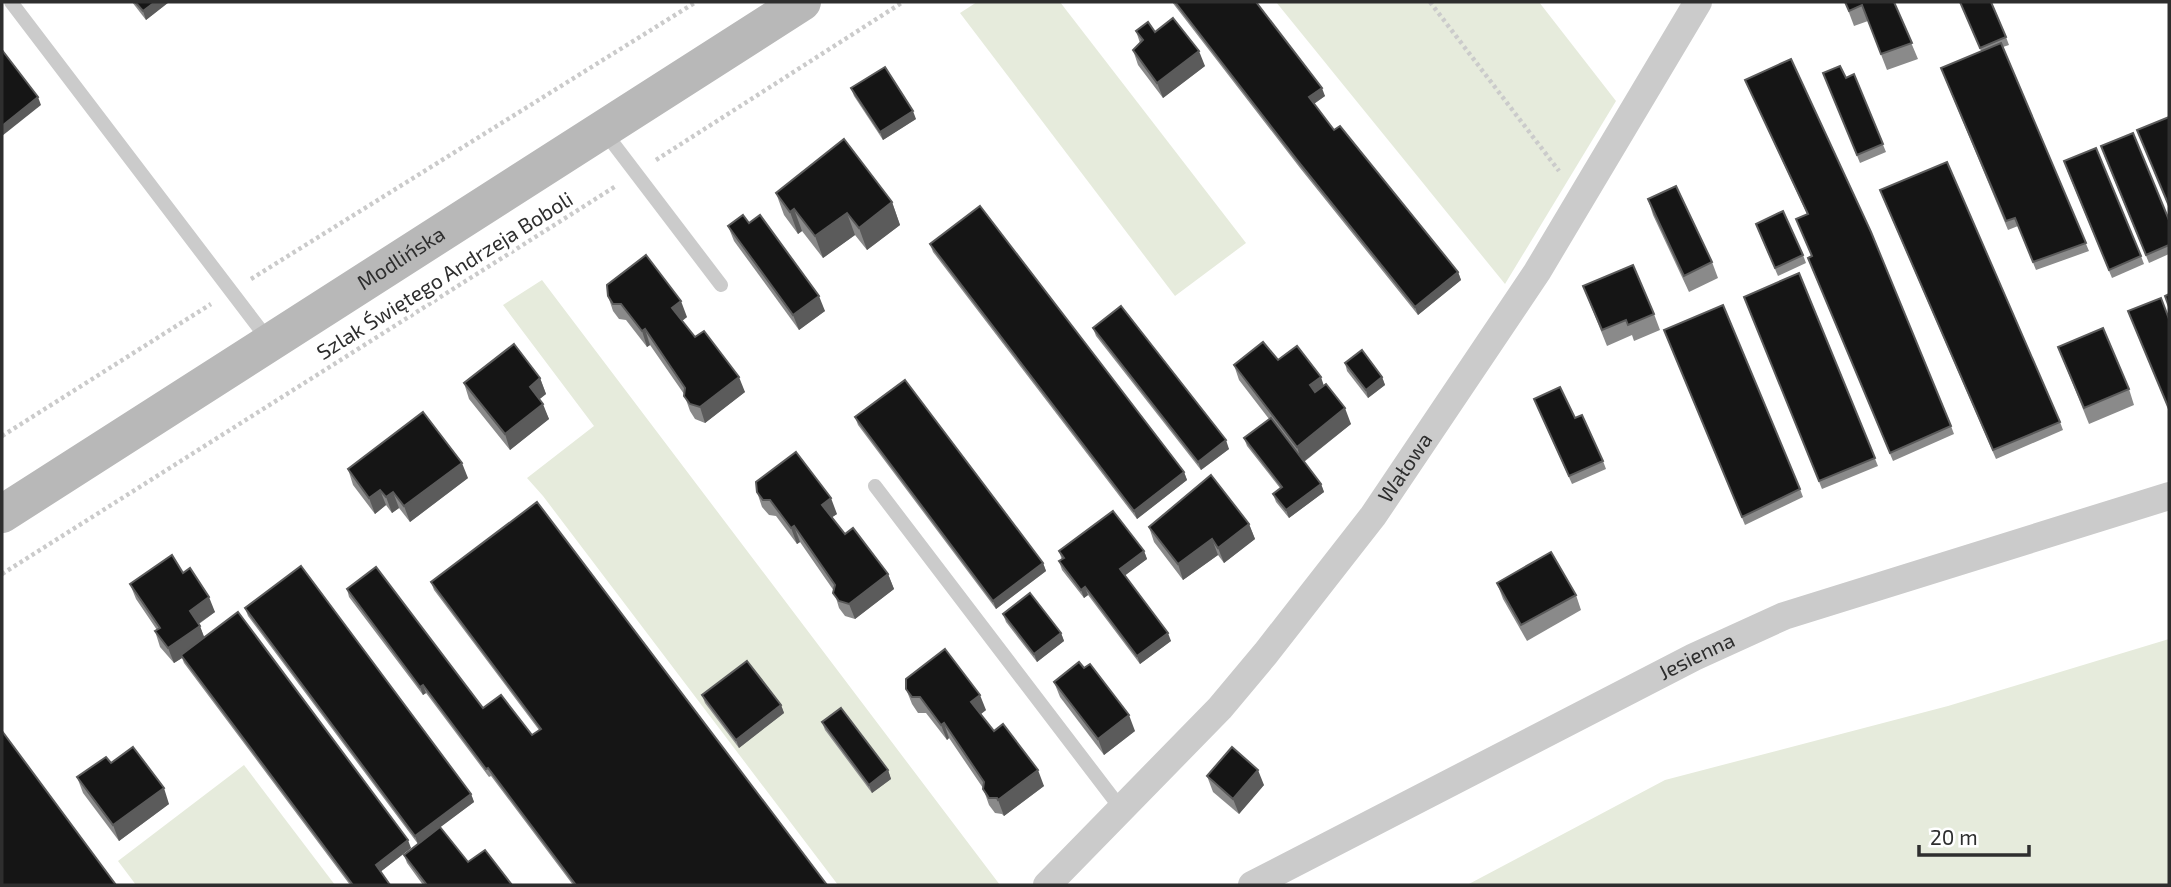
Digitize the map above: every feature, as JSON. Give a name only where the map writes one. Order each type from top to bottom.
[{"type":"main road","name":"Modlińska","points":[[2,514],[802,2]]},
{"type":"street","name":"Wałowa","points":[[1046,885],[1228,699],[1373,516],[1538,272],[1698,2]]},
{"type":"street","name":"Jesienna","points":[[1252,885],[1694,657],[1784,616],[2169,496]]},
{"type":"lane","points":[[11,2],[270,343]]},
{"type":"lane","points":[[603,129],[721,285]]},
{"type":"lane","points":[[875,486],[1122,810]]},
{"type":"path","points":[[2,436],[696,2]]},
{"type":"path","name":"Szlak Świętego Andrzeja Boboli","points":[[2,574],[903,2]]},
{"type":"path","points":[[1430,2],[1580,200]]},
{"type":"shaded area","points":[[977,2],[1060,2],[1246,243],[1175,296],[960,13]]},
{"type":"shaded area","points":[[1276,2],[1539,2],[1616,101],[1505,284]]},
{"type":"shaded area","points":[[542,280],[1000,885],[838,885],[527,478],[594,426],[503,305]]},
{"type":"shaded area","points":[[2169,639],[2169,885],[1467,885],[1665,780],[1948,706]]},
{"type":"shaded area","points":[[244,765],[335,885],[136,885],[118,861]]},
{"type":"building","points":[[135,2],[155,2],[143,11]]},
{"type":"building","points":[[1175,2],[1256,2],[1322,88],[1309,97],[1334,130],[1340,126],[1458,272],[1415,307]]},
{"type":"building","points":[[1845,2],[1894,2],[1912,43],[1881,54],[1862,5],[1849,11]]},
{"type":"building","points":[[1960,2],[1991,2],[2006,37],[1980,48]]},
{"type":"building","points":[[1173,18],[1199,51],[1157,83],[1133,50],[1143,40],[1136,31],[1148,22],[1155,32]]},
{"type":"building","points":[[2001,43],[2086,243],[2033,262],[2015,218],[2006,221],[1941,68]]},
{"type":"building","points":[[2,50],[38,97],[2,126]]},
{"type":"building","points":[[1791,59],[1871,232],[1951,426],[1890,453],[1808,258],[1812,256],[1796,219],[1808,214],[1745,80]]},
{"type":"building","points":[[1840,66],[1846,78],[1854,74],[1883,144],[1857,155],[1823,73]]},
{"type":"building","points":[[885,67],[913,111],[880,132],[851,88]]},
{"type":"building","points":[[2169,117],[2169,206],[2137,130]]},
{"type":"building","points":[[2133,133],[2169,220],[2169,245],[2146,255],[2101,146]]},
{"type":"building","points":[[844,139],[892,202],[859,228],[847,213],[815,236],[794,209],[790,212],[776,193]]},
{"type":"building","points":[[2096,148],[2141,256],[2109,270],[2064,161]]},
{"type":"building","points":[[1947,162],[2060,422],[1993,450],[1880,190]]},
{"type":"building","points":[[1676,186],[1712,262],[1684,276],[1648,199]]},
{"type":"building","points":[[980,206],[1184,472],[1134,511],[930,244]]},
{"type":"building","points":[[1783,211],[1803,255],[1775,268],[1756,224]]},
{"type":"building","points":[[743,215],[749,223],[760,215],[819,296],[793,315],[728,226]]},
{"type":"building","points":[[646,255],[681,301],[672,308],[695,337],[704,331],[739,377],[700,407],[690,404],[684,396],[685,388],[645,329],[642,331],[621,304],[613,304],[608,296],[607,285]]},
{"type":"building","points":[[1633,265],[1654,314],[1628,325],[1626,320],[1602,330],[1583,286]]},
{"type":"building","points":[[1799,273],[1875,458],[1819,481],[1744,297]]},
{"type":"building","points":[[2161,298],[2169,319],[2169,409],[2128,311]]},
{"type":"building","points":[[1723,305],[1800,489],[1742,517],[1664,330]]},
{"type":"building","points":[[1121,306],[1226,440],[1198,462],[1093,328]]},
{"type":"building","points":[[2103,328],[2129,389],[2084,408],[2058,347]]},
{"type":"building","points":[[1263,342],[1278,360],[1297,346],[1321,377],[1310,385],[1315,392],[1326,384],[1345,408],[1297,447],[1234,365]]},
{"type":"building","points":[[514,344],[540,378],[530,387],[543,404],[505,434],[464,383]]},
{"type":"building","points":[[1362,350],[1382,377],[1366,390],[1345,363]]},
{"type":"building","points":[[905,380],[1043,563],[993,601],[855,417]]},
{"type":"building","points":[[1560,387],[1575,418],[1582,415],[1603,461],[1569,476],[1534,399]]},
{"type":"building","points":[[423,412],[462,463],[404,506],[393,492],[386,497],[380,490],[369,498],[348,469]]},
{"type":"building","points":[[1271,418],[1321,484],[1286,510],[1273,494],[1282,487],[1244,438]]},
{"type":"building","points":[[796,452],[831,498],[822,505],[845,534],[853,528],[888,574],[849,604],[839,601],[833,593],[835,585],[794,526],[791,528],[770,500],[763,500],[757,492],[756,482]]},
{"type":"building","points":[[1211,475],[1249,524],[1218,548],[1212,539],[1178,564],[1149,527]]},
{"type":"building","points":[[537,502],[827,885],[576,885],[423,685],[420,687],[347,589],[376,567],[483,708],[501,695],[532,735],[541,729],[431,582]]},
{"type":"building","points":[[1113,511],[1144,551],[1120,569],[1168,633],[1137,656],[1085,587],[1081,590],[1059,561],[1064,558],[1059,551]]},
{"type":"building","points":[[1551,552],[1576,595],[1521,625],[1497,583]]},
{"type":"building","points":[[172,555],[183,573],[190,568],[209,597],[190,611],[200,626],[168,648],[155,631],[160,628],[130,584]]},
{"type":"building","points":[[301,566],[471,794],[415,836],[245,608]]},
{"type":"building","points":[[1030,593],[1061,633],[1034,654],[1003,614]]},
{"type":"building","points":[[238,612],[408,840],[376,865],[390,885],[353,885],[181,655]]},
{"type":"building","points":[[945,649],[980,695],[971,702],[994,731],[1003,724],[1038,770],[998,800],[989,798],[983,789],[984,782],[944,723],[941,725],[920,697],[912,697],[906,689],[906,679]]},
{"type":"building","points":[[747,661],[781,705],[736,740],[702,695]]},
{"type":"building","points":[[1079,662],[1084,668],[1090,664],[1129,715],[1098,739],[1054,682]]},
{"type":"building","points":[[841,708],[888,770],[869,785],[822,722]]},
{"type":"building","points":[[2,731],[116,885],[2,885]]},
{"type":"building","points":[[133,747],[164,788],[113,825],[77,777],[106,757],[111,763]]},
{"type":"building","points":[[1232,747],[1258,770],[1233,799],[1207,776]]},
{"type":"building","points":[[440,827],[468,862],[485,850],[512,885],[427,885],[404,855]]}]
